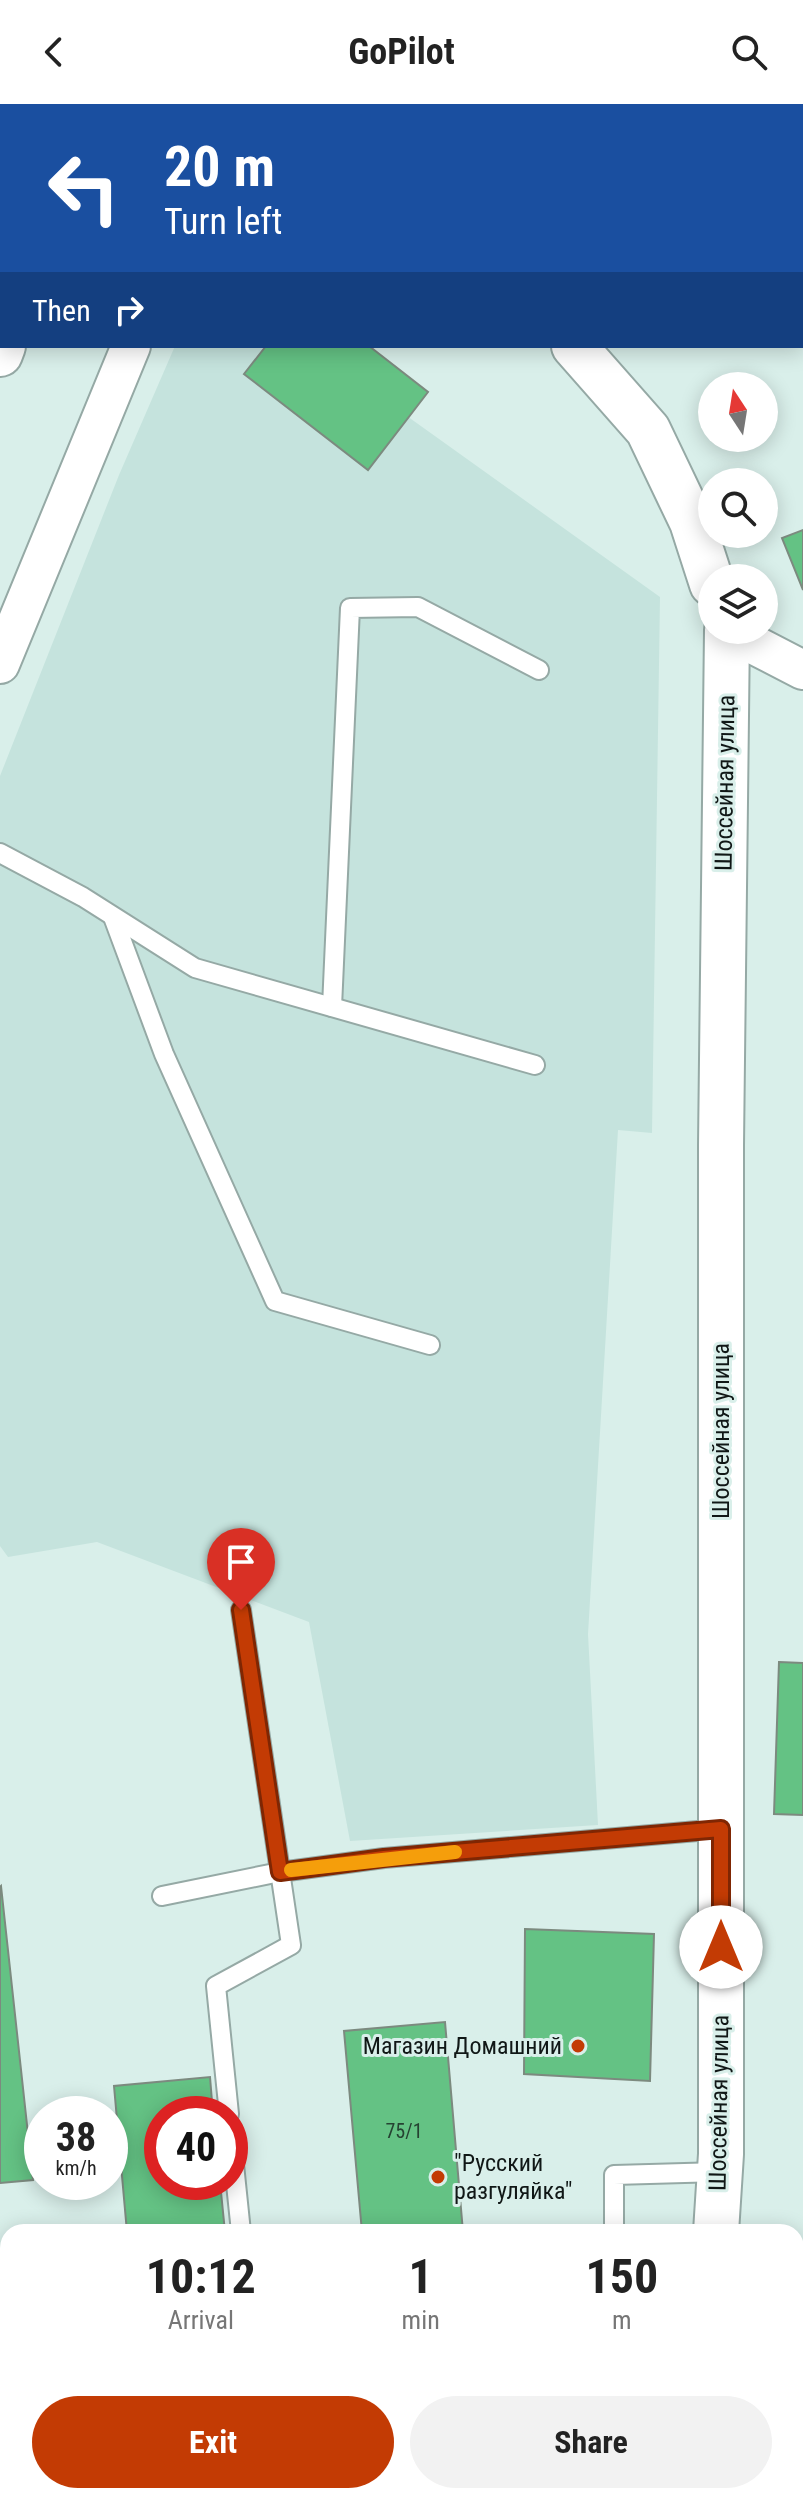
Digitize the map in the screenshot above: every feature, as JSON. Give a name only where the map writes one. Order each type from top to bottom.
[{"type":"street","points":[[0,664],[130,348]]},
{"type":"street","points":[[576,348],[648,430],[692,522],[706,564]]},
{"type":"street","name":"Шоссейная улица","points":[[717,2224],[720,2172],[721,1145],[727,644]]},
{"type":"street","points":[[754,644],[803,670]]},
{"type":"lane","points":[[332,1007],[350,608],[418,607],[539,670]]},
{"type":"lane","points":[[0,853],[195,968],[535,1065]]},
{"type":"lane","points":[[113,917],[164,1054],[275,1301],[430,1345]]},
{"type":"lane","points":[[227,2096],[216,1986],[291,1945],[241,1610]]},
{"type":"lane","points":[[162,1896],[280,1872],[384,1858],[721,1829]]},
{"type":"lane","points":[[614,2224],[614,2175],[720,2172]]},
{"type":"lane","points":[[238,2200],[240,2224]]},
{"type":"shaded area","points":[[174,348],[312,348],[660,597],[652,1133],[618,1130],[588,1634],[598,1825],[350,1841],[309,1622],[97,1542],[8,1557],[0,1546],[0,776],[119,475]]},
{"type":"building","points":[[264,348],[372,348],[428,392],[368,470],[244,374]]},
{"type":"building","points":[[803,530],[803,590],[782,538]]},
{"type":"building","points":[[779,1662],[803,1663],[803,1815],[774,1814]]},
{"type":"building","points":[[0,1887],[24,2097],[24,2181],[0,2183]]},
{"type":"building","points":[[525,1929],[654,1934],[650,2081],[524,2074]]},
{"type":"building","points":[[445,2022],[462,2224],[361,2224],[344,2031]]},
{"type":"building","points":[[210,2077],[212,2096],[144,2096],[144,2200],[222,2200],[224,2224],[126,2224],[124,2200],[128,2200],[128,2096],[115,2096],[114,2086]]},
{"type":"slow traffic","points":[[291,1870],[455,1852]]},
{"type":"place","name":"Магазин Домашний","points":[[578,2046]]},
{"type":"place","name":"\"Русский разгуляйка\"","points":[[438,2177]]},
{"type":"route","points":[[241,1610],[280,1872],[384,1858],[721,1829],[721,1947]]}]
